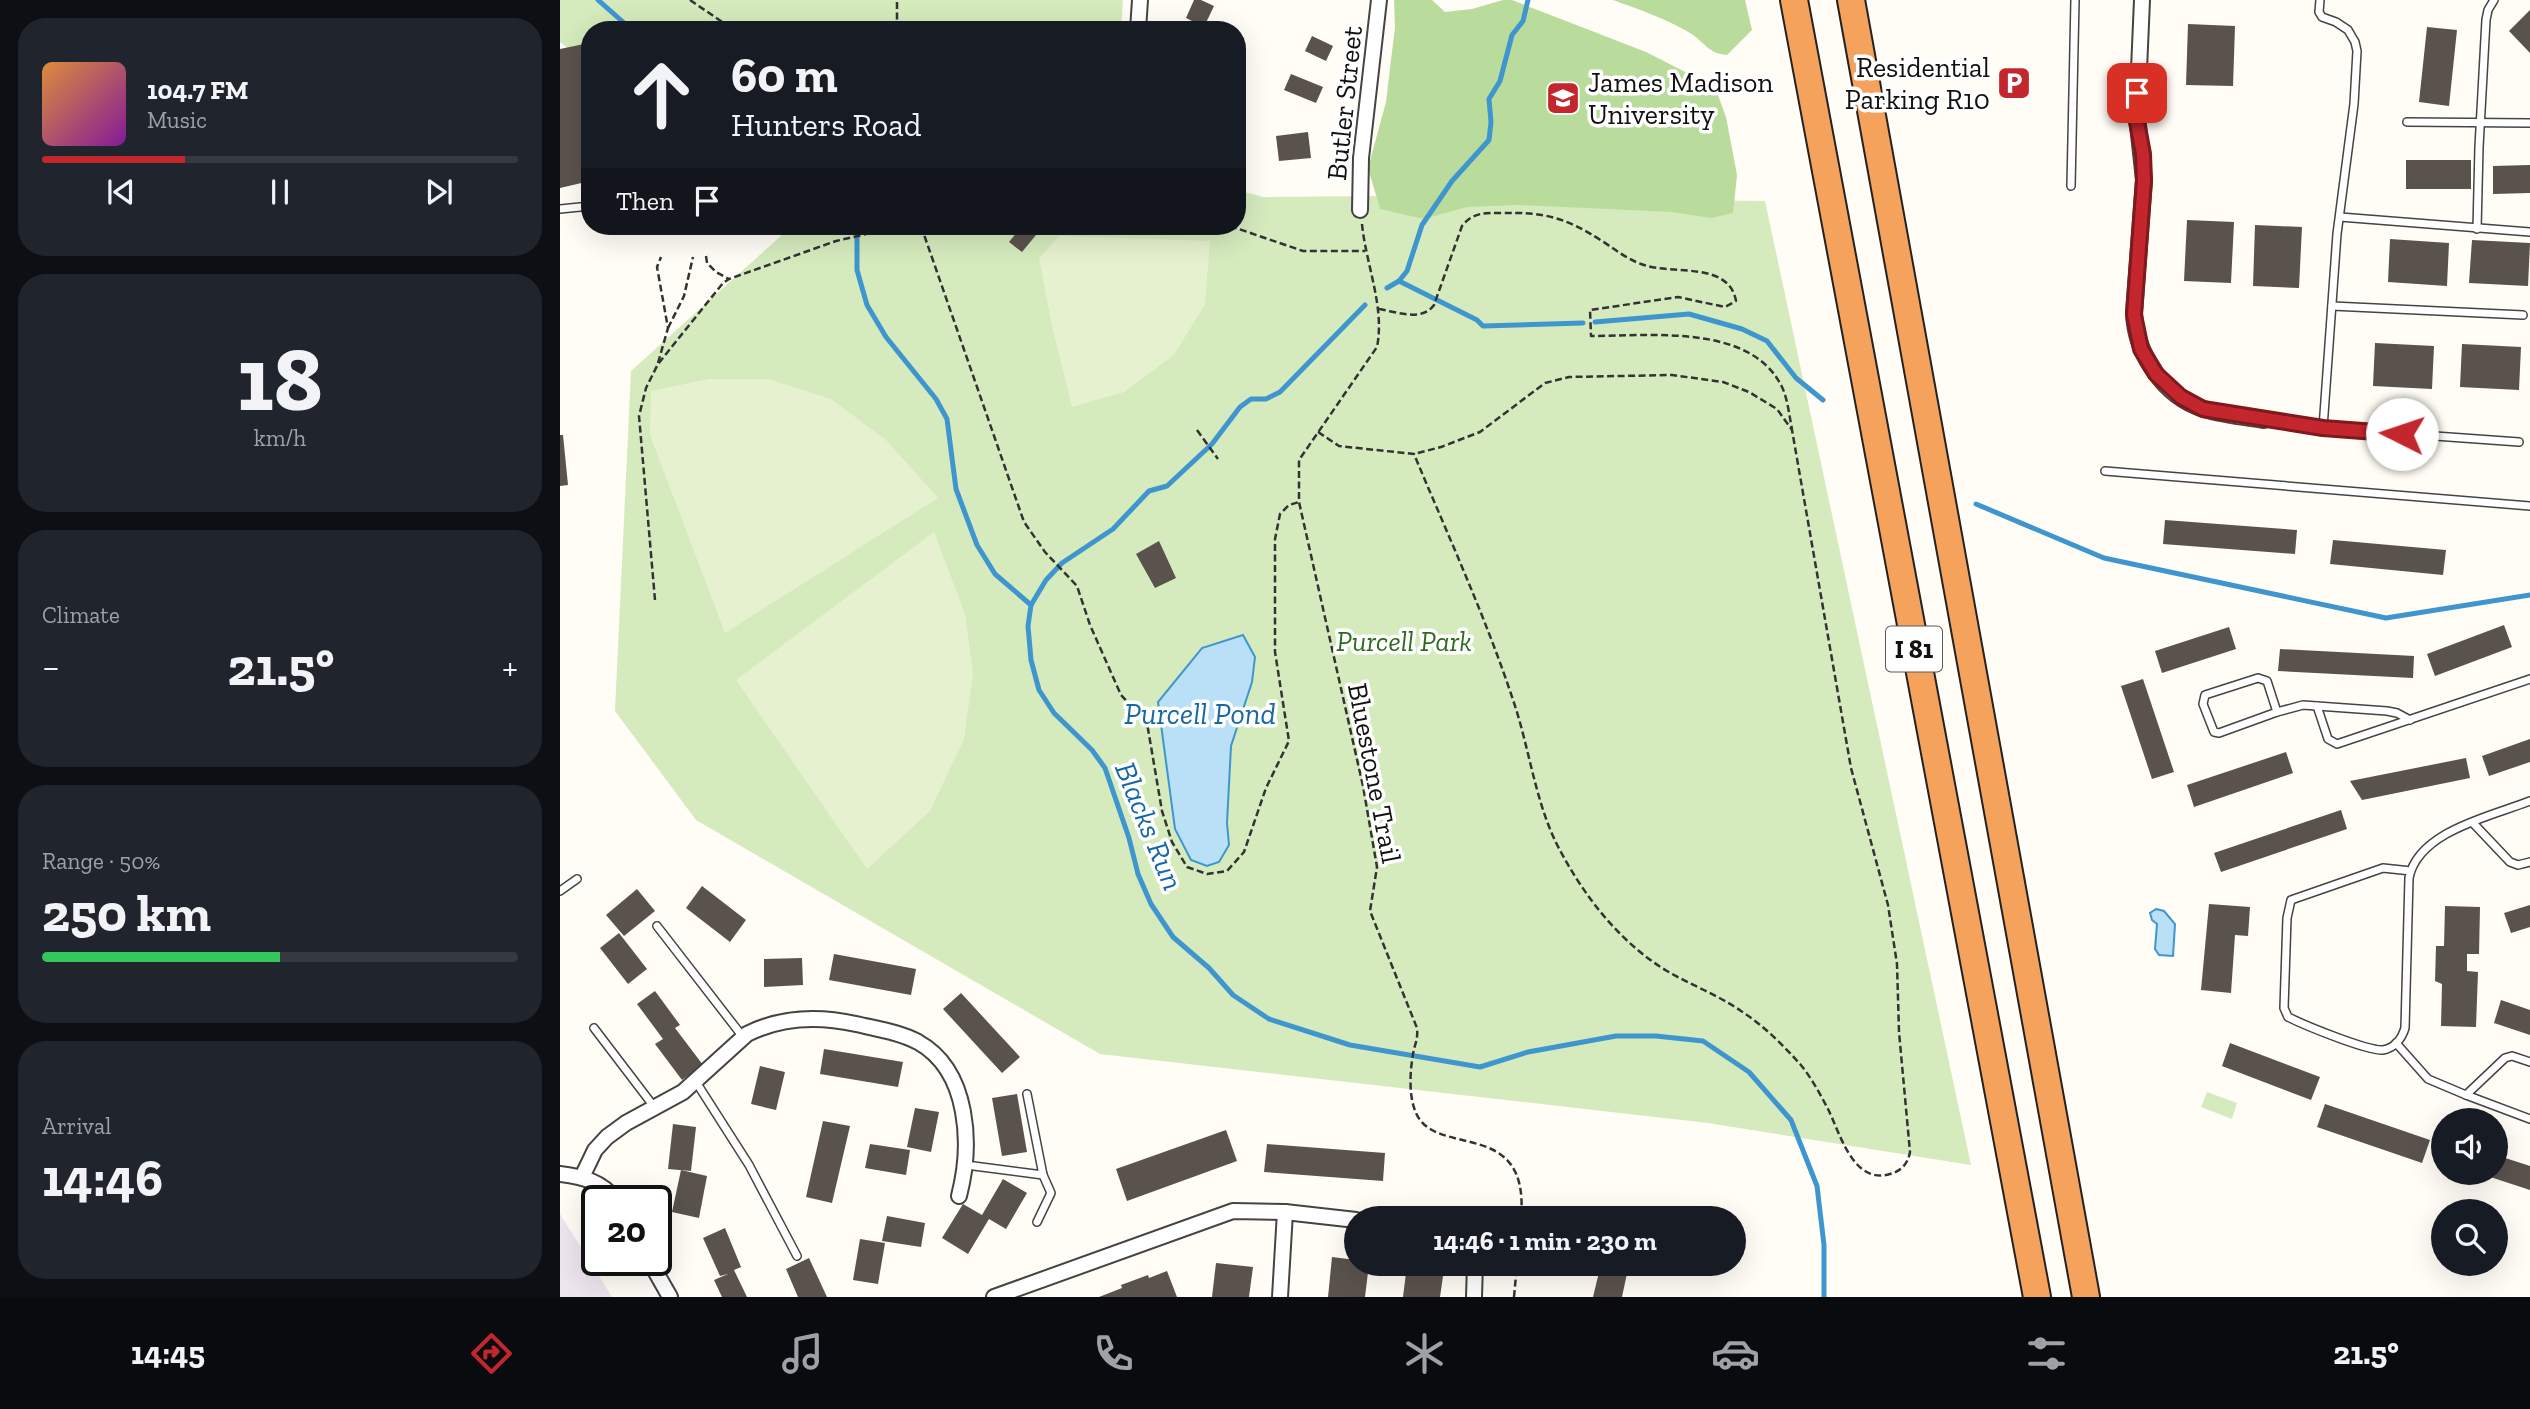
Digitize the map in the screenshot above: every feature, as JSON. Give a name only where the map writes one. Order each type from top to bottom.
[{"type":"highway","name":"I 81","points":[[1794,0],[2037,1297]]},
{"type":"highway","name":"I 81","points":[[1851,0],[2086,1297]]},
{"type":"street","points":[[1139,21],[1140,0]]},
{"type":"street","name":"Butler Street","points":[[1360,210],[1361,158],[1379,0]]},
{"type":"street","points":[[2143,0],[2137,116],[2144,180],[2134,315],[2136,333],[2141,349],[2154,371],[2181,397],[2203,409],[2264,420]]},
{"type":"street","points":[[582,1177],[601,1142],[626,1123],[696,1082],[744,1037],[766,1026],[803,1019],[824,1019],[889,1031],[917,1042],[942,1065],[957,1091],[966,1127],[966,1165],[959,1196]]},
{"type":"street","points":[[560,1174],[582,1177],[599,1185]]},
{"type":"street","points":[[994,1297],[1233,1211],[1285,1212],[1344,1219]]},
{"type":"street","points":[[1280,1297],[1285,1212]]},
{"type":"street","points":[[658,1276],[670,1297]]},
{"type":"street","points":[[1474,1297],[1475,1276]]},
{"type":"lane","points":[[2071,186],[2075,0]]},
{"type":"lane","points":[[2320,0],[2319,12],[2322,17],[2344,27],[2352,36],[2357,49],[2356,85],[2340,217],[2323,428]]},
{"type":"lane","points":[[2477,229],[2486,20],[2494,0]]},
{"type":"lane","points":[[2407,122],[2530,123]]},
{"type":"lane","points":[[560,209],[581,207]]},
{"type":"lane","points":[[2340,217],[2530,232]]},
{"type":"lane","points":[[2332,306],[2522,315]]},
{"type":"lane","points":[[2264,420],[2323,428],[2519,442]]},
{"type":"lane","points":[[2105,471],[2530,506]]},
{"type":"lane","points":[[2277,712],[2267,681],[2260,677],[2208,693],[2203,701],[2212,730],[2216,733],[2277,712],[2297,705],[2395,712],[2410,720]]},
{"type":"lane","points":[[2317,706],[2328,739],[2337,744],[2530,679]]},
{"type":"lane","points":[[2411,871],[2383,868],[2296,896],[2288,905],[2284,1008],[2288,1017],[2368,1048],[2384,1049],[2396,1043],[2405,1028],[2411,871],[2435,839],[2530,802]]},
{"type":"lane","points":[[2473,823],[2510,862],[2516,865],[2530,862]]},
{"type":"lane","points":[[560,891],[577,879]]},
{"type":"lane","points":[[657,926],[744,1037]]},
{"type":"lane","points":[[594,1028],[655,1108]]},
{"type":"lane","points":[[2396,1043],[2428,1079],[2530,1119]]},
{"type":"lane","points":[[2466,1095],[2505,1058],[2512,1056],[2530,1062]]},
{"type":"lane","points":[[696,1082],[749,1165],[797,1256]]},
{"type":"lane","points":[[1027,1094],[1043,1175],[1051,1193],[1037,1222]]},
{"type":"lane","points":[[966,1165],[1043,1175]]},
{"type":"path","points":[[690,0],[721,21]]},
{"type":"path","points":[[897,0],[897,21]]},
{"type":"path","name":"Bluestone Trail","points":[[1360,210],[1365,251],[1381,330],[1377,347],[1299,460],[1299,502],[1363,786],[1377,867],[1370,911],[1418,1028],[1411,1095],[1423,1124],[1497,1151],[1515,1173],[1523,1194],[1522,1206]]},
{"type":"path","points":[[1378,309],[1420,315],[1428,312],[1434,305],[1462,226],[1478,214],[1533,212],[1558,218],[1579,227],[1627,258],[1646,266],[1713,275],[1734,288],[1736,301],[1725,307],[1678,297],[1590,310],[1591,336],[1691,335],[1755,356],[1771,370],[1782,387],[1792,430],[1851,768],[1888,905],[1897,964],[1899,1032],[1910,1152],[1904,1166],[1896,1173],[1882,1177],[1854,1163],[1816,1087],[1802,1066],[1775,1038],[1743,1012],[1666,970],[1638,950],[1593,904],[1580,885],[1551,832],[1516,708],[1483,620],[1414,454]]},
{"type":"path","points":[[1246,231],[1303,251],[1365,251]]},
{"type":"path","points":[[658,364],[729,279],[836,241],[862,235]]},
{"type":"path","points":[[924,235],[1024,522],[1045,552],[1077,586],[1090,625],[1121,695],[1147,723],[1162,811],[1172,842],[1186,866],[1207,874],[1227,871],[1244,852],[1266,788],[1289,741],[1275,652],[1275,539],[1280,514],[1289,505],[1299,502]]},
{"type":"path","points":[[706,256],[707,263],[716,272],[729,279]]},
{"type":"path","points":[[661,257],[657,267],[668,328]]},
{"type":"path","points":[[654,600],[639,416],[646,388],[658,364],[668,328],[684,296],[693,257]]},
{"type":"path","points":[[1318,432],[1339,446],[1414,454],[1480,432],[1545,383],[1569,377],[1672,375],[1723,382],[1749,392],[1777,409],[1792,430]]},
{"type":"path","points":[[1197,430],[1218,459]]},
{"type":"path","points":[[1514,1297],[1516,1276]]},
{"type":"shaded area","points":[[560,1214],[581,1248],[581,1276],[599,1276],[612,1297],[560,1297]]},
{"type":"green space","points":[[560,0],[1123,0],[1122,21],[581,21],[581,58],[560,42]]},
{"type":"green space","name":"James Madison University","points":[[1394,0],[1432,0],[1445,12],[1512,0],[1646,52],[1715,87],[1726,117],[1737,175],[1733,213],[1711,218],[1672,212],[1519,205],[1467,207],[1424,219],[1380,209],[1368,168],[1386,102],[1395,27]]},
{"type":"green space","points":[[1613,0],[1745,0],[1752,30],[1727,55],[1720,54],[1672,23]]},
{"type":"green space","name":"Purcell Park","points":[[1246,192],[1263,197],[1765,201],[1971,1165],[1708,1123],[1100,1054],[696,820],[615,711],[631,371],[782,235],[1246,235]]},
{"type":"green space","points":[[1059,236],[1210,241],[1205,304],[1174,355],[1124,392],[1072,407],[1039,258]]},
{"type":"green space","points":[[709,379],[768,379],[831,399],[886,440],[938,498],[725,633],[650,435],[651,391]]},
{"type":"green space","points":[[934,532],[965,614],[973,673],[964,739],[930,811],[867,869],[736,680]]},
{"type":"green space","points":[[2207,1092],[2237,1103],[2232,1119],[2201,1107]]},
{"type":"water","name":"Purcell Pond","points":[[1243,635],[1255,657],[1252,682],[1231,746],[1227,823],[1229,845],[1219,862],[1207,866],[1191,860],[1175,829],[1158,702],[1202,648]]},
{"type":"water","points":[[2156,909],[2164,911],[2175,924],[2173,956],[2159,955],[2155,949],[2157,924],[2150,913]]},
{"type":"building","points":[[1194,0],[1214,6],[1207,21],[1192,21],[1186,18]]},
{"type":"building","points":[[2530,10],[2530,53],[2509,31]]},
{"type":"building","points":[[2188,24],[2235,26],[2233,86],[2186,85]]},
{"type":"building","points":[[2427,27],[2457,30],[2449,106],[2419,102]]},
{"type":"building","points":[[1312,36],[1333,46],[1326,61],[1305,51]]},
{"type":"building","points":[[581,45],[581,183],[560,188],[560,49]]},
{"type":"building","points":[[1291,74],[1323,87],[1316,103],[1284,90]]},
{"type":"building","points":[[1308,132],[1311,158],[1279,161],[1276,136]]},
{"type":"building","points":[[2406,160],[2471,160],[2471,189],[2406,189]]},
{"type":"building","points":[[2530,165],[2530,193],[2493,194],[2493,166]]},
{"type":"building","points":[[2187,220],[2234,222],[2231,283],[2184,281]]},
{"type":"building","points":[[2255,225],[2302,227],[2299,288],[2253,286]]},
{"type":"building","points":[[1015,235],[1036,235],[1022,252],[1009,242]]},
{"type":"building","points":[[2390,239],[2449,243],[2447,286],[2388,282]]},
{"type":"building","points":[[2472,240],[2530,243],[2528,286],[2469,283]]},
{"type":"building","points":[[2375,343],[2434,346],[2432,389],[2373,386]]},
{"type":"building","points":[[2462,344],[2521,347],[2519,390],[2460,387]]},
{"type":"building","points":[[560,435],[563,435],[568,485],[560,486]]},
{"type":"building","points":[[2165,520],[2297,530],[2295,554],[2163,544]]},
{"type":"building","points":[[2333,540],[2446,550],[2443,575],[2330,564]]},
{"type":"building","points":[[1159,541],[1176,578],[1155,588],[1136,554]]},
{"type":"building","points":[[2504,625],[2512,647],[2435,676],[2427,654]]},
{"type":"building","points":[[2229,627],[2236,649],[2162,673],[2155,651]]},
{"type":"building","points":[[2280,649],[2414,656],[2413,678],[2278,671]]},
{"type":"building","points":[[2143,679],[2174,772],[2152,779],[2121,686]]},
{"type":"building","points":[[2530,739],[2530,762],[2489,776],[2482,756]]},
{"type":"building","points":[[2286,752],[2293,773],[2194,807],[2187,785]]},
{"type":"building","points":[[2466,758],[2470,778],[2362,800],[2350,781]]},
{"type":"building","points":[[2341,810],[2347,829],[2221,872],[2214,853]]},
{"type":"building","points":[[702,886],[746,920],[730,942],[686,908]]},
{"type":"building","points":[[637,889],[655,911],[624,936],[606,915]]},
{"type":"building","points":[[2209,904],[2250,907],[2248,936],[2235,935],[2231,993],[2201,990]]},
{"type":"building","points":[[2530,905],[2530,927],[2511,933],[2504,913]]},
{"type":"building","points":[[2445,906],[2480,907],[2479,954],[2467,954],[2467,971],[2478,972],[2476,1027],[2441,1026],[2442,984],[2435,981],[2436,946],[2444,946]]},
{"type":"building","points":[[619,933],[647,969],[628,984],[600,948]]},
{"type":"building","points":[[834,954],[916,969],[911,995],[829,980]]},
{"type":"building","points":[[802,958],[803,985],[764,987],[764,959]]},
{"type":"building","points":[[655,991],[680,1025],[675,1028],[703,1065],[682,1080],[655,1044],[663,1039],[637,1004]]},
{"type":"building","points":[[961,993],[1020,1057],[1002,1073],[943,1009]]},
{"type":"building","points":[[2501,1000],[2530,1010],[2530,1035],[2494,1023]]},
{"type":"building","points":[[2230,1043],[2320,1077],[2311,1100],[2222,1066]]},
{"type":"building","points":[[824,1049],[903,1062],[898,1087],[820,1074]]},
{"type":"building","points":[[760,1066],[785,1072],[776,1110],[751,1104]]},
{"type":"building","points":[[1017,1094],[1027,1152],[1002,1156],[992,1098]]},
{"type":"building","points":[[2325,1104],[2430,1140],[2422,1163],[2317,1127]]},
{"type":"building","points":[[915,1108],[939,1112],[931,1152],[907,1147]]},
{"type":"building","points":[[823,1121],[850,1126],[832,1203],[806,1197]]},
{"type":"building","points":[[673,1124],[696,1127],[691,1171],[668,1169]]},
{"type":"building","points":[[1226,1130],[1237,1161],[1127,1201],[1116,1169]]},
{"type":"building","points":[[870,1144],[910,1150],[906,1175],[865,1168]]},
{"type":"building","points":[[1267,1144],[1385,1153],[1383,1181],[1264,1172]]},
{"type":"building","points":[[2508,1159],[2530,1166],[2530,1190],[2508,1183]]},
{"type":"building","points":[[681,1170],[707,1176],[699,1218],[672,1212]]},
{"type":"building","points":[[1003,1179],[1027,1193],[1006,1229],[989,1219],[968,1254],[942,1238],[963,1204],[982,1215]]},
{"type":"building","points":[[887,1216],[925,1223],[921,1247],[882,1241]]},
{"type":"building","points":[[725,1228],[741,1267],[734,1270],[747,1297],[722,1297],[714,1280],[728,1274],[720,1276],[703,1238]]},
{"type":"building","points":[[860,1239],[885,1243],[878,1284],[853,1280]]},
{"type":"building","points":[[1332,1257],[1344,1258],[1344,1276],[1368,1276],[1365,1297],[1328,1297]]},
{"type":"building","points":[[809,1258],[827,1297],[798,1297],[786,1269]]},
{"type":"building","points":[[1216,1263],[1253,1267],[1249,1297],[1212,1297]]},
{"type":"building","points":[[1167,1271],[1177,1297],[1099,1297],[1122,1288],[1121,1285]]},
{"type":"building","points":[[1406,1276],[1443,1276],[1440,1297],[1403,1297]]},
{"type":"building","points":[[1598,1276],[1626,1276],[1622,1297],[1593,1297]]},
{"type":"waterway","name":"Blacks Run","points":[[598,0],[622,21]]},
{"type":"waterway","points":[[1387,288],[1399,281],[1407,271],[1422,225],[1452,181],[1489,140],[1489,99],[1500,81],[1512,35],[1523,21],[1528,0]]},
{"type":"waterway","name":"Blacks Run","points":[[857,235],[857,270],[867,305],[886,337],[936,399],[947,419],[956,489],[977,545],[995,574],[1031,605],[1028,626],[1031,660],[1039,690],[1054,713],[1092,750],[1105,768],[1129,838],[1138,874],[1151,904],[1173,937],[1209,968],[1233,995],[1269,1019],[1350,1045],[1480,1067],[1528,1052],[1616,1036],[1656,1036],[1703,1041],[1749,1072],[1791,1120],[1817,1186],[1824,1245],[1824,1297]]},
{"type":"waterway","points":[[1399,281],[1477,320],[1483,326],[1583,323]]},
{"type":"waterway","points":[[1031,605],[1046,580],[1062,563],[1113,529],[1149,491],[1167,486],[1212,444],[1240,407],[1251,399],[1266,399],[1280,392],[1365,305]]},
{"type":"waterway","points":[[1595,322],[1689,314],[1742,329],[1767,341],[1796,378],[1823,400]]},
{"type":"waterway","points":[[1976,504],[2104,558],[2386,618],[2530,595]]},
{"type":"place","name":"Residential Parking R10","points":[[2014,83]]},
{"type":"place","name":"James Madison University","points":[[1563,98]]},
{"type":"route","points":[[2137,93],[2137,122],[2143,154],[2144,180],[2134,315],[2141,349],[2156,374],[2174,392],[2203,409],[2323,428],[2402,434]]}]
